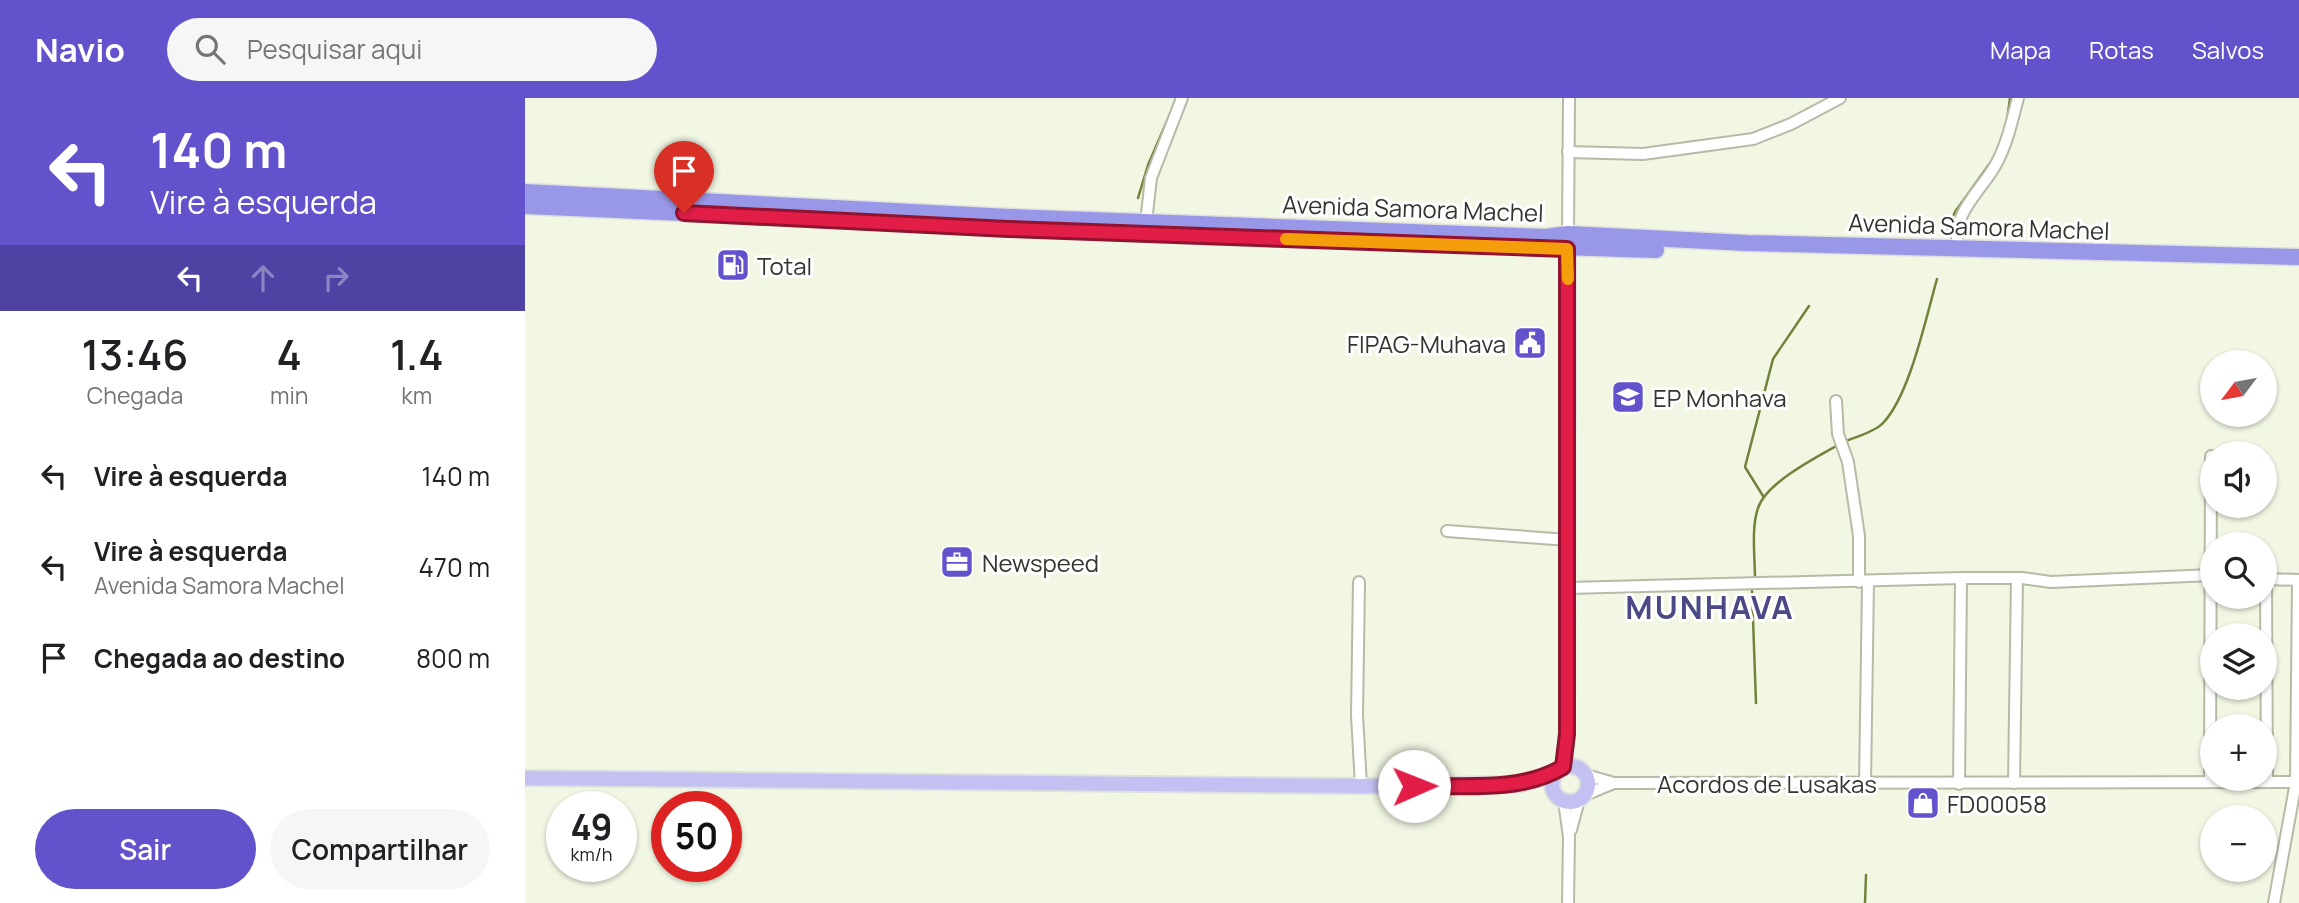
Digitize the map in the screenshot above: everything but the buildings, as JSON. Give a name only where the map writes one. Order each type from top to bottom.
[{"type":"highway","name":"Avenida Samora Machel","points":[[525,192],[1146,222],[1546,237],[1567,242],[2299,268]]},
{"type":"highway","name":"Avenida Samora Machel","points":[[525,206],[1020,229],[2299,257]]},
{"type":"main road","points":[[1567,242],[1567,734],[1559,771],[1552,785],[1571,798]]},
{"type":"main road","points":[[1567,734],[1588,785],[1571,798]]},
{"type":"main road","points":[[1520,784],[1571,765],[1584,772]]},
{"type":"main road","points":[[525,778],[1361,786],[1520,784],[1571,798]]},
{"type":"street","points":[[1146,222],[1151,178],[1182,98]]},
{"type":"street","points":[[1567,242],[1569,98]]},
{"type":"street","points":[[1568,152],[1643,154],[1753,138],[1791,124],[1840,98]]},
{"type":"street","points":[[1958,248],[1956,236],[1967,204],[1995,166],[2018,98]]},
{"type":"street","points":[[1836,401],[1838,434],[1849,462],[1863,583],[1865,784]]},
{"type":"street","points":[[1447,531],[1568,540]]},
{"type":"street","points":[[1568,588],[1863,583],[1961,578],[2017,578],[2051,582],[2200,575]]},
{"type":"street","points":[[1959,784],[1961,578]]},
{"type":"street","points":[[2014,783],[2017,578]]},
{"type":"street","points":[[2274,903],[2297,782],[2298,580],[2277,579]]},
{"type":"street","points":[[1359,582],[1357,715],[1361,786]]},
{"type":"street","points":[[2210,714],[2211,609]]},
{"type":"street","points":[[2265,609],[2266,714]]},
{"type":"street","points":[[1584,772],[1614,783]]},
{"type":"street","name":"Acordos de Lusakas","points":[[1614,783],[2200,782]]},
{"type":"street","name":"Acordos de Lusakas","points":[[2277,782],[2297,782]]},
{"type":"street","points":[[1568,903],[1571,798],[1614,783]]},
{"type":"waterway","points":[[2007,121],[2010,98]]},
{"type":"waterway","points":[[1138,198],[1148,165],[1170,114]]},
{"type":"waterway","points":[[1946,233],[1955,212],[1993,159]]},
{"type":"waterway","points":[[1844,442],[1875,429],[1893,410],[1916,355],[1937,279]]},
{"type":"waterway","points":[[1763,496],[1745,467],[1773,359],[1809,306]]},
{"type":"waterway","points":[[1755,579],[1755,525],[1758,508],[1763,499],[1792,472],[1838,445]]},
{"type":"waterway","points":[[1752,591],[1756,703]]},
{"type":"waterway","points":[[1865,903],[1866,875]]},
{"type":"slow traffic","points":[[1286,239],[1567,249],[1568,279]]},
{"type":"place","name":"Total","points":[[733,265]]},
{"type":"place","name":"FIPAG-Muhava","points":[[1530,343]]},
{"type":"place","name":"EP Monhava","points":[[1628,397]]},
{"type":"place","name":"Newspeed","points":[[957,562]]},
{"type":"place","name":"FD00058","points":[[1923,803]]},
{"type":"district","name":"MUNHAVA","points":[[1710,607]]},
{"type":"route","points":[[684,213],[1008,229],[1567,249],[1567,734],[1563,767],[1555,775],[1520,784],[1414,786]]}]
